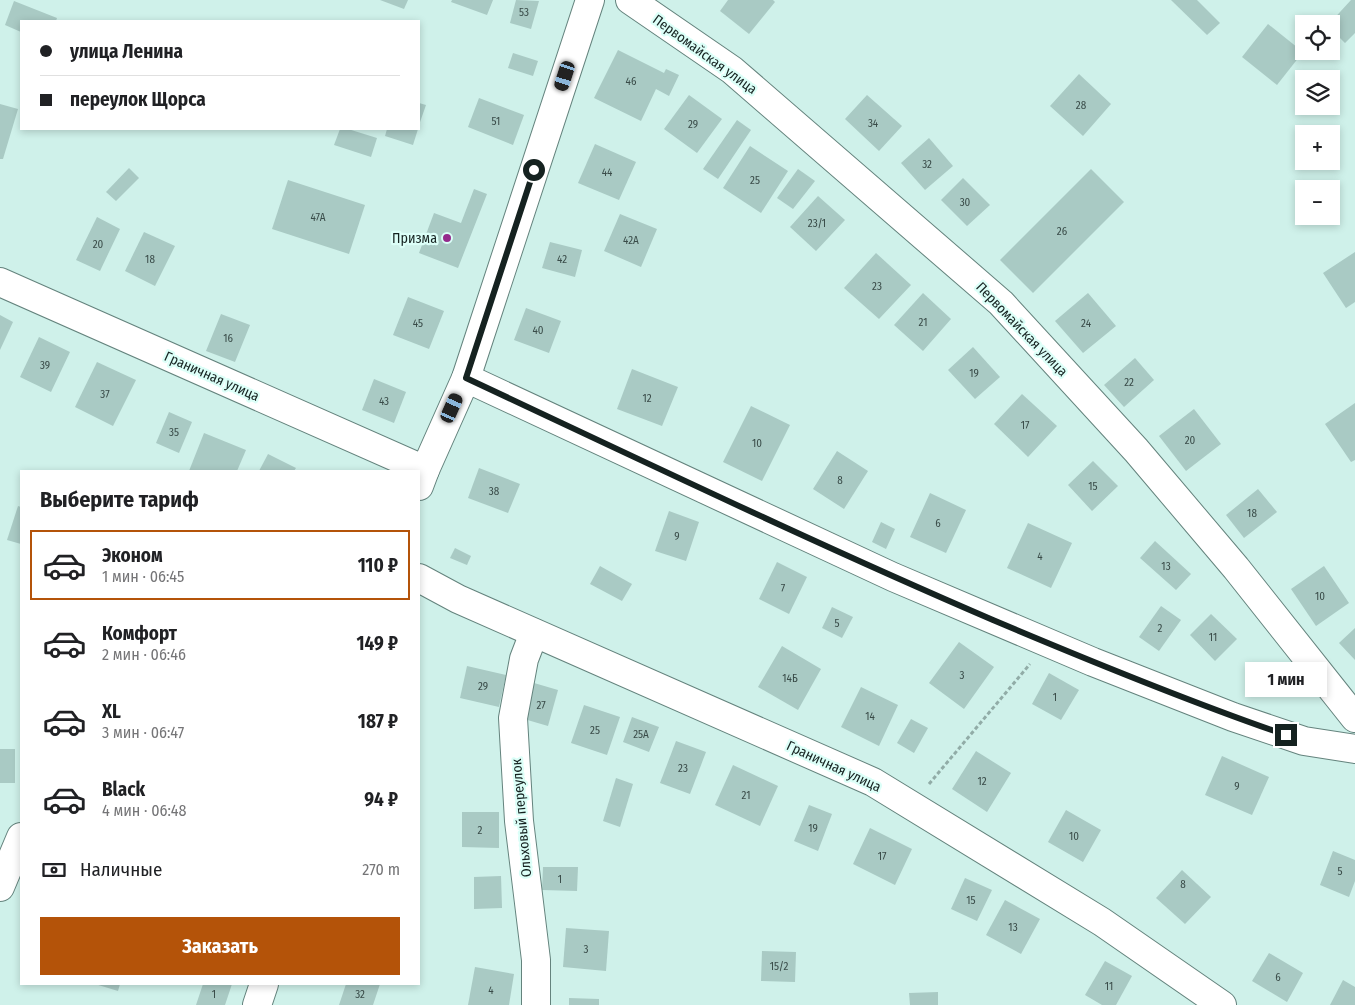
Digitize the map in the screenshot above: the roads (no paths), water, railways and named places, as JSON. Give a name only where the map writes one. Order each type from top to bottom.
[{"type":"street","points":[[422,478],[466,378],[590,0]]},
{"type":"street","name":"Первомайская улица","points":[[630,0],[732,70],[1001,303],[1136,450],[1236,568],[1355,718]]},
{"type":"street","name":"Граничная улица","points":[[0,282],[405,470]]},
{"type":"street","points":[[466,378],[893,577],[1048,643],[1233,717],[1304,742],[1355,748]]},
{"type":"street","name":"Граничная улица","points":[[420,579],[458,599],[873,782],[1102,922],[1222,1005]]},
{"type":"street","name":"Ольховый переулок","points":[[534,633],[524,659],[513,718],[519,821],[536,960],[536,1005]]},
{"type":"street","points":[[20,839],[0,887],[20,894]]},
{"type":"street","points":[[257,1005],[264,985]]},
{"type":"place","name":"Призма","points":[[447,238]]}]
